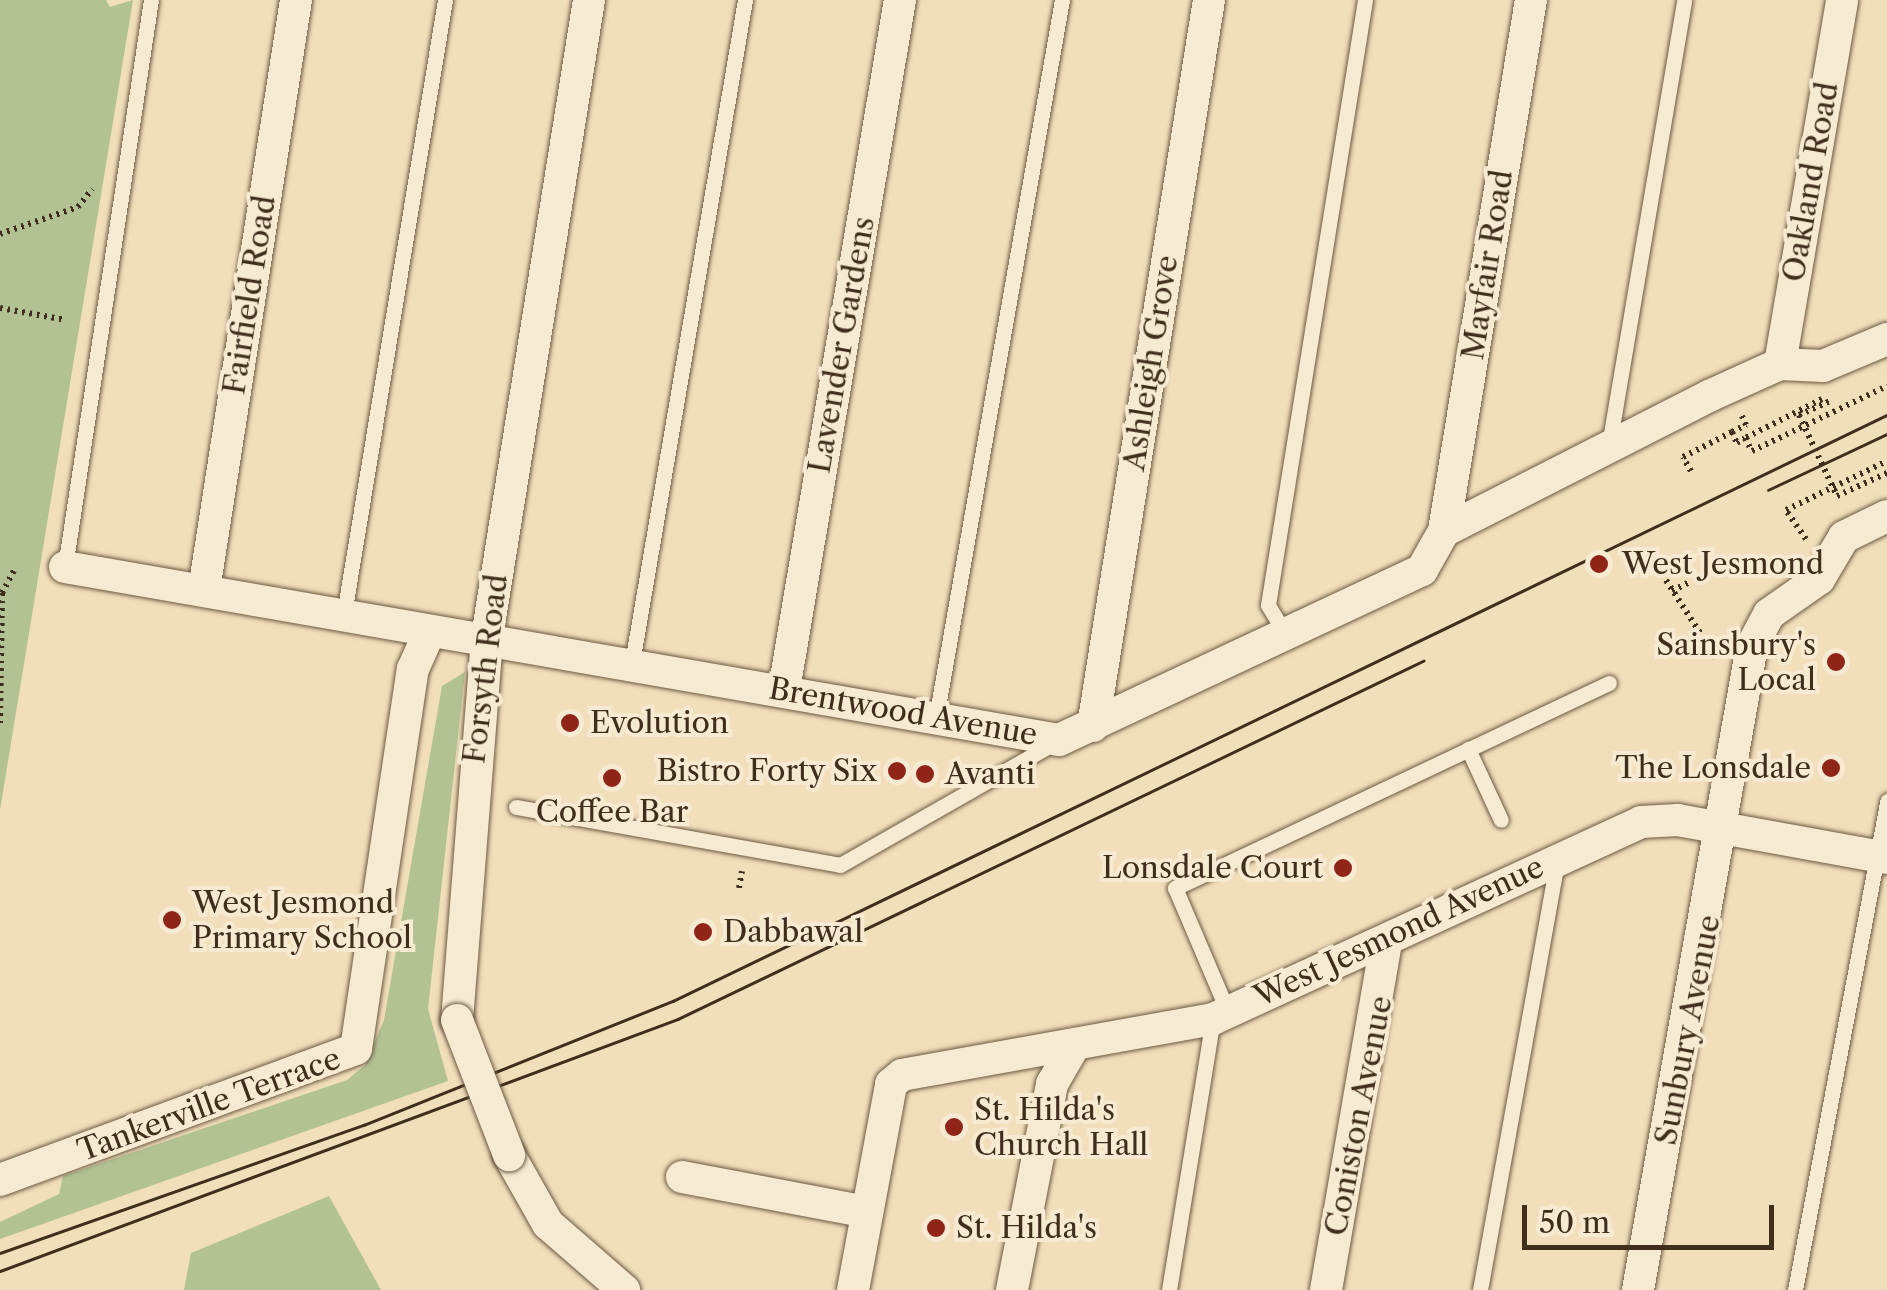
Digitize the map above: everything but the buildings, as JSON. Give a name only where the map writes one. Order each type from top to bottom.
[{"type":"street","name":"Fairfield Road","points":[[204,590],[296,0]]},
{"type":"street","name":"Forsyth Road","points":[[589,0],[487,637],[457,1020],[509,1155],[548,1224],[624,1290]]},
{"type":"street","name":"Lavender Gardens","points":[[784,690],[900,0]]},
{"type":"street","name":"Ashleigh Grove","points":[[1093,726],[1209,0]]},
{"type":"street","name":"Mayfair Road","points":[[1444,531],[1531,0]]},
{"type":"street","name":"Oakland Road","points":[[1780,364],[1842,0]]},
{"type":"street","name":"Brentwood Avenue","points":[[65,567],[429,632],[487,637],[1059,740],[1422,570],[1444,531],[1608,445],[1780,364],[1822,366],[1887,340]]},
{"type":"street","name":"Sunbury Avenue","points":[[1638,1290],[1724,828],[1747,665],[1769,614],[1819,579],[1850,532],[1887,516]]},
{"type":"street","name":"Tankerville Terrace","points":[[0,1180],[356,1049],[413,669],[429,632]]},
{"type":"street","name":"West Jesmond Avenue","points":[[853,1290],[891,1084],[902,1074],[1072,1050],[1221,1015],[1386,941],[1556,858],[1660,819],[1882,857]]},
{"type":"street","name":"Coniston Avenue","points":[[1326,1290],[1386,941]]},
{"type":"street","points":[[1012,1290],[1052,1084],[1072,1050]]},
{"type":"street","points":[[682,1178],[866,1212]]},
{"type":"lane","points":[[65,567],[151,0]]},
{"type":"lane","points":[[344,614],[445,0]]},
{"type":"lane","points":[[632,664],[746,0]]},
{"type":"lane","points":[[936,718],[1062,0]]},
{"type":"lane","points":[[1286,634],[1268,605],[1365,0]]},
{"type":"lane","points":[[1608,445],[1684,0]]},
{"type":"lane","points":[[1169,1290],[1221,1015],[1175,888],[1609,683]]},
{"type":"lane","points":[[516,807],[840,865],[1016,772],[1059,740]]},
{"type":"lane","points":[[1468,749],[1501,820]]},
{"type":"lane","points":[[1796,1290],[1882,857],[1887,801]]},
{"type":"lane","points":[[1480,1290],[1556,858]]},
{"type":"path","points":[[0,234],[78,207],[92,189]]},
{"type":"path","points":[[0,308],[66,320]]},
{"type":"path","points":[[1747,442],[1833,393],[1822,366]]},
{"type":"path","points":[[1732,432],[1736,442],[1747,442],[1887,386]]},
{"type":"path","points":[[1799,416],[1837,496],[1887,474]]},
{"type":"path","points":[[1691,471],[1683,456],[1746,425]]},
{"type":"path","points":[[1833,556],[1798,534],[1786,510],[1887,462]]},
{"type":"path","points":[[0,723],[2,593],[14,570]]},
{"type":"path","points":[[1662,574],[1710,657],[1747,665]]},
{"type":"path","points":[[1672,591],[1692,581]]},
{"type":"green space","points":[[0,0],[106,0],[110,7],[133,0],[0,810]]},
{"type":"green space","points":[[465,672],[428,1009],[448,1081],[0,1239],[0,1222],[59,1194],[63,1176],[347,1080],[365,1065],[384,1020],[442,686]]},
{"type":"green space","points":[[329,1196],[381,1290],[184,1290],[191,1253]]},
{"type":"tram line","points":[[0,1253],[364,1125],[673,1001],[1887,415]]},
{"type":"tram line","points":[[1768,490],[1887,434]]},
{"type":"tram line","points":[[0,1271],[678,1019],[1423,661]]},
{"type":"place","name":"West Jesmond","points":[[1599,564]]},
{"type":"place","name":"Sainsbury's Local","points":[[1836,662]]},
{"type":"place","name":"Evolution","points":[[570,723]]},
{"type":"place","name":"The Lonsdale","points":[[1831,768]]},
{"type":"place","name":"Bistro Forty Six","points":[[897,771]]},
{"type":"place","name":"Avanti","points":[[925,774]]},
{"type":"place","name":"Coffee Bar","points":[[612,778]]},
{"type":"place","name":"Lonsdale Court","points":[[1343,868]]},
{"type":"place","name":"West Jesmond Primary School","points":[[172,920]]},
{"type":"place","name":"Dabbawal","points":[[703,932]]},
{"type":"place","name":"St. Hilda's Church Hall","points":[[954,1127]]},
{"type":"place","name":"St. Hilda's","points":[[936,1228]]}]
